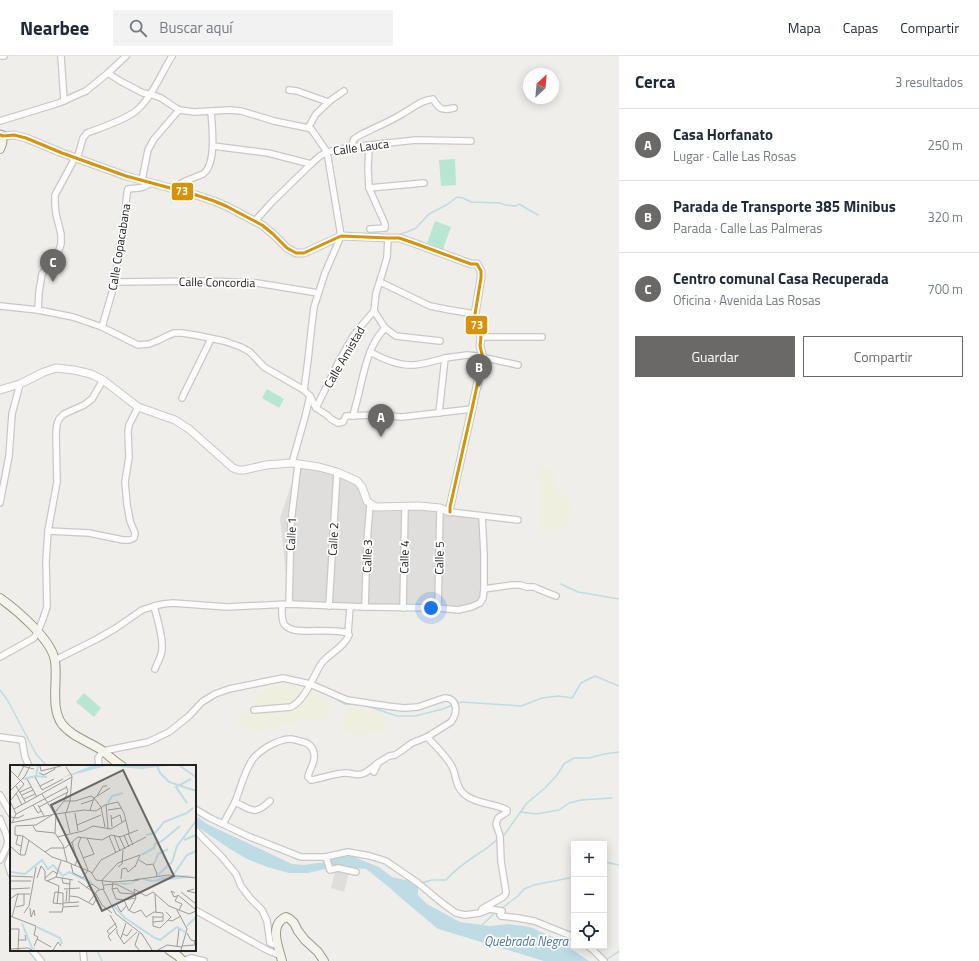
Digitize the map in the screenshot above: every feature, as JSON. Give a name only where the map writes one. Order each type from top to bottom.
[{"type":"main road","points":[[0,148],[2,144],[2,135]]},
{"type":"main road","points":[[0,598],[13,607],[38,632],[52,651],[55,660],[56,703],[61,723],[69,732],[103,751],[121,765]]},
{"type":"main road","points":[[282,958],[276,936],[277,927],[282,919],[286,917],[294,923],[305,940],[318,952],[324,961]]},
{"type":"main road","points":[[170,951],[183,961]]},
{"type":"street","points":[[61,56],[64,101]]},
{"type":"street","points":[[0,121],[64,101],[86,91],[126,56]]},
{"type":"street","points":[[38,310],[42,274],[58,253],[61,244],[61,234],[56,214],[55,195],[76,158],[83,138],[87,133],[135,112],[150,94],[172,56]]},
{"type":"street","points":[[108,73],[143,93],[161,98],[179,110],[194,112],[230,110],[241,111],[274,121],[311,129],[327,152],[342,236],[325,273],[318,293],[313,316],[304,390]]},
{"type":"street","points":[[289,90],[297,91],[328,102]]},
{"type":"street","points":[[308,128],[316,114],[328,102],[344,91]]},
{"type":"street","points":[[351,147],[354,140],[360,135],[403,114],[426,100],[434,99],[439,107],[443,109],[447,110],[454,108]]},
{"type":"street","points":[[146,181],[148,150],[154,139],[179,110]]},
{"type":"street","points":[[172,188],[202,174],[207,170],[213,146],[211,111]]},
{"type":"street","points":[[2,135],[14,135],[26,138],[126,176],[214,201],[255,220],[273,234],[287,248],[296,253],[304,253],[342,236],[399,238],[472,264],[477,264],[481,271],[481,278],[474,314],[481,337],[480,346],[483,358],[450,512]]},
{"type":"street","name":"Calle Lauca","points":[[255,220],[311,164],[327,152],[351,147],[416,140],[470,140]]},
{"type":"street","points":[[369,145],[369,188],[385,224],[385,228],[370,229]]},
{"type":"street","points":[[213,146],[268,153],[311,164]]},
{"type":"street","name":"Calle Copacabana","points":[[102,327],[115,282],[120,244],[124,230],[128,189],[147,186],[146,181]]},
{"type":"street","points":[[369,188],[424,183]]},
{"type":"street","points":[[388,238],[387,257],[376,293],[374,311],[385,328],[396,336],[440,341]]},
{"type":"street","name":"Calle Concordia","points":[[115,282],[206,281],[257,283],[318,293]]},
{"type":"street","points":[[380,282],[430,306],[474,314]]},
{"type":"street","points":[[0,306],[38,310],[73,318],[102,327],[138,345],[149,344],[174,333],[195,335],[224,341],[250,352],[264,367],[304,390],[310,396],[316,408],[338,423],[343,422],[346,416],[376,415],[402,417],[472,409]]},
{"type":"street","name":"Calle Amistad","points":[[316,408],[352,338],[374,311]]},
{"type":"street","points":[[352,416],[370,352],[376,340],[385,328]]},
{"type":"street","points":[[481,337],[542,337]]},
{"type":"street","points":[[182,398],[211,339]]},
{"type":"street","points":[[370,352],[397,364],[414,365],[467,355],[518,365]]},
{"type":"street","points":[[439,413],[445,358]]},
{"type":"street","points":[[0,390],[20,384],[44,372],[56,368],[83,371],[102,380],[138,407],[175,420],[189,429],[233,468],[244,470],[266,465],[295,464],[320,467],[337,472],[357,481],[362,487],[367,501],[375,507],[419,506],[440,508],[450,512],[518,520]]},
{"type":"street","points":[[0,657],[34,638],[43,620],[47,607],[46,561],[48,531],[57,482],[57,424],[64,414],[84,405],[92,399],[102,380]]},
{"type":"street","points":[[0,503],[9,456],[12,414],[20,384]]},
{"type":"street","name":"Calle 1","points":[[310,396],[295,464],[286,605],[282,621],[289,628],[296,630],[328,630],[348,633]]},
{"type":"street","points":[[48,531],[89,533],[123,540],[134,538],[135,533],[130,521],[125,482],[129,457],[129,425],[138,407]]},
{"type":"street","name":"Calle 2","points":[[329,606],[337,472]]},
{"type":"street","name":"Calle 3","points":[[365,608],[370,504]]},
{"type":"street","name":"Calle 4","points":[[402,608],[405,507]]},
{"type":"street","name":"Calle 5","points":[[438,608],[440,508]]},
{"type":"street","points":[[55,660],[97,639],[142,610],[154,606],[173,603],[227,607],[286,605],[365,608],[438,608],[458,610],[471,607],[480,603],[483,598],[484,553],[482,516]]},
{"type":"street","points":[[484,589],[520,585],[534,587],[556,596]]},
{"type":"street","points":[[154,606],[162,643],[161,655],[155,669]]},
{"type":"street","points":[[254,710],[291,707],[296,705],[321,664],[326,658],[345,643],[349,635],[350,607]]},
{"type":"street","points":[[99,765],[98,758],[103,751],[156,739],[169,732],[189,716],[202,702],[215,694],[229,689],[268,680],[283,678],[310,684],[347,700],[404,708],[418,707],[444,698],[452,700],[455,704],[456,710],[453,719],[448,724],[428,737],[412,743],[401,751],[389,756],[369,771],[356,776],[348,773],[311,780],[308,777],[315,760],[314,752],[308,743],[305,741],[291,739],[272,744],[262,750],[248,766],[235,802],[223,824]]},
{"type":"street","points":[[0,737],[22,740],[25,757],[29,765]]},
{"type":"street","points":[[428,737],[440,749],[452,767],[459,788],[464,794],[473,800],[507,810],[507,812],[498,818],[496,824],[500,836],[501,861],[506,892],[503,897],[482,909],[480,913]]},
{"type":"street","points":[[374,772],[378,763]]},
{"type":"street","points":[[0,795],[10,811]]},
{"type":"street","points":[[235,802],[253,811],[257,811],[263,808],[270,801]]},
{"type":"street","points":[[196,810],[250,837],[301,857],[326,858],[348,852],[386,861],[456,912],[465,915],[480,913],[490,909],[499,910],[502,911],[500,915],[502,916],[534,922],[571,936]]},
{"type":"street","points":[[0,860],[9,842],[0,819],[10,814]]},
{"type":"street","points":[[196,831],[221,856],[236,874],[241,886],[250,898],[262,910],[267,921],[270,943],[278,946]]},
{"type":"street","points":[[326,858],[330,870],[338,868],[356,872]]},
{"type":"street","points":[[10,859],[8,864],[10,871]]},
{"type":"street","points":[[196,911],[282,958]]},
{"type":"street","points":[[592,949],[604,961]]},
{"type":"street","points":[[33,951],[41,961]]},
{"type":"street","points":[[83,951],[84,961]]},
{"type":"street","points":[[183,961],[191,958],[204,961]]},
{"type":"shaded area","points":[[298,464],[357,481],[370,504],[440,505],[482,516],[488,554],[483,598],[471,607],[289,604],[280,518]]},
{"type":"shaded area","points":[[336,868],[349,872],[344,892],[331,888]]},
{"type":"green space","points":[[455,159],[456,185],[441,186],[439,160]]},
{"type":"green space","points":[[435,221],[451,227],[443,249],[427,243]]},
{"type":"green space","points":[[267,389],[284,399],[279,408],[262,398]]},
{"type":"green space","points":[[538,465],[554,468],[557,491],[564,494],[574,508],[563,528],[540,531]]},
{"type":"green space","points":[[270,685],[301,688],[331,703],[323,722],[306,719],[262,731],[248,730],[236,721],[239,716],[248,710],[258,691],[263,690]]},
{"type":"green space","points":[[84,693],[101,708],[94,717],[76,702]]},
{"type":"green space","points":[[348,707],[357,708],[364,714],[375,711],[384,715],[386,733],[375,733],[362,736],[340,733]]},
{"type":"water","name":"Quebrada Negra","points":[[196,816],[207,824],[292,864],[303,865],[326,862],[335,857],[352,856],[379,867],[392,877],[418,883],[418,895],[427,904],[460,922],[490,926],[508,924],[530,927],[555,938],[589,961],[544,961],[438,929],[366,869],[337,866],[308,873],[289,873],[267,867],[247,859],[196,826]]},
{"type":"waterway","points":[[398,235],[416,228],[429,214],[448,204],[457,197],[471,202],[500,203],[516,206],[519,204],[538,215]]},
{"type":"waterway","points":[[561,584],[578,592],[619,599]]},
{"type":"waterway","points":[[367,706],[397,716],[415,716],[443,709],[462,702],[521,706],[542,698],[558,696],[572,698],[581,683],[595,676],[619,686]]},
{"type":"waterway","points":[[0,690],[8,701],[36,754],[46,765]]},
{"type":"waterway","points":[[336,699],[345,704],[363,705]]},
{"type":"waterway","points":[[501,836],[504,835],[527,803],[545,788],[557,775],[564,764],[574,758],[589,758],[619,752]]},
{"type":"waterway","points":[[521,812],[536,814],[559,810],[569,803],[581,800],[612,798]]},
{"type":"waterway","points":[[421,883],[432,880],[446,880],[461,866],[489,847],[498,838]]},
{"type":"waterway","points":[[607,862],[619,865]]},
{"type":"waterway","points":[[501,909],[518,896],[524,889],[534,885],[571,878]]},
{"type":"waterway","points":[[482,925],[496,912]]},
{"type":"waterway","points":[[97,951],[102,961]]},
{"type":"waterway","points":[[606,960],[619,951]]},
{"type":"transit line","name":"73","points":[[0,135],[14,135],[26,138],[62,153],[126,176],[214,201],[262,225],[287,248],[296,253],[304,253],[341,236],[399,238],[471,264],[477,264],[481,271],[481,278],[475,314],[481,337],[480,346],[483,358],[450,512]]},
{"type":"place","name":"Centro comunal Casa Recuperada","points":[[53,282]]},
{"type":"place","name":"Parada de Transporte 385 Minibus","points":[[479,387]]},
{"type":"place","name":"Casa Horfanato","points":[[381,437]]}]
